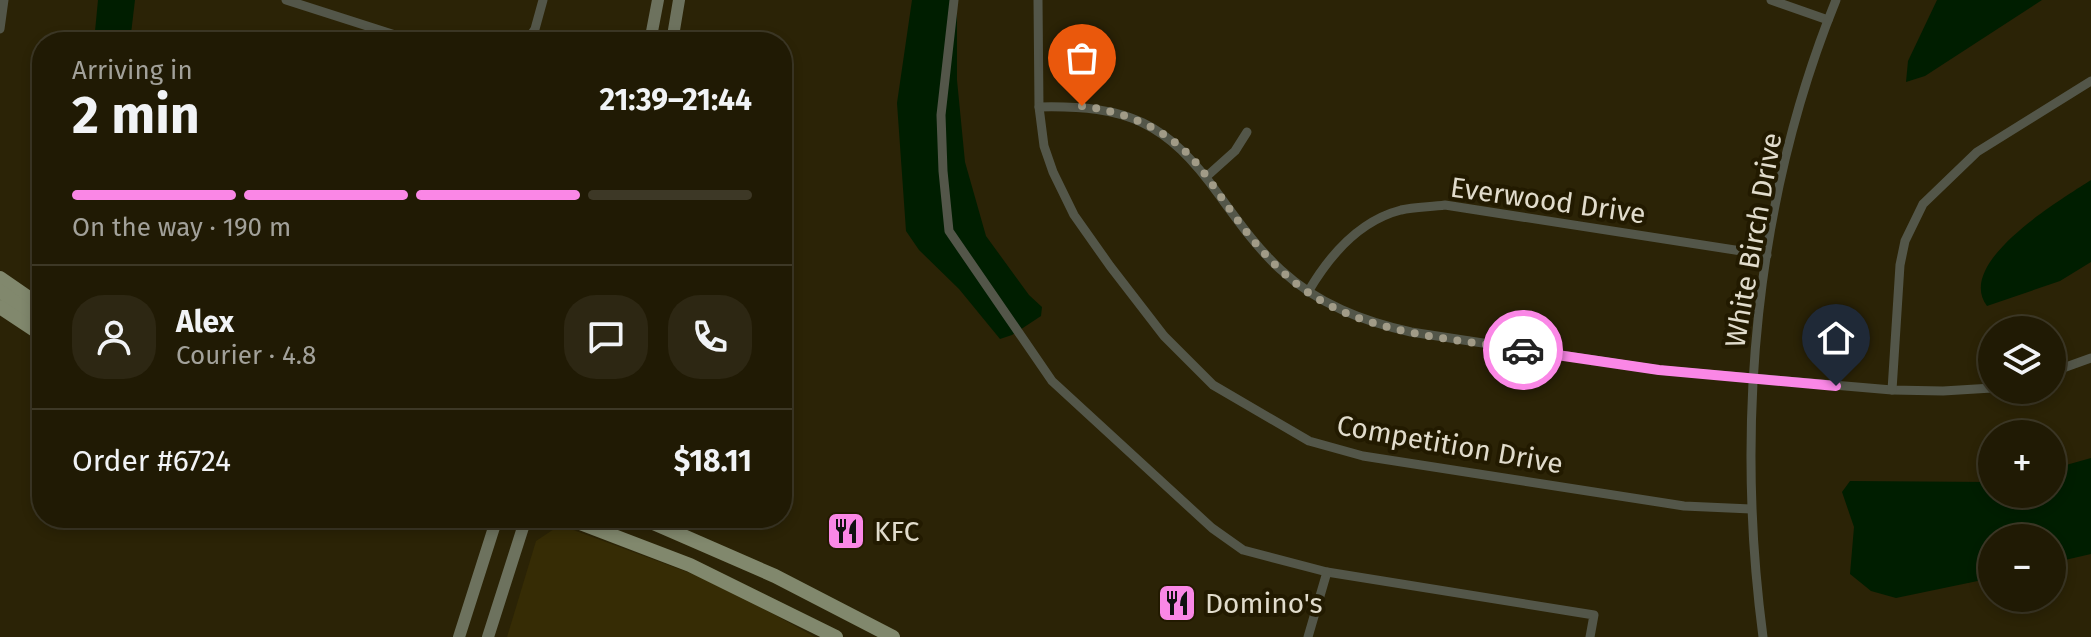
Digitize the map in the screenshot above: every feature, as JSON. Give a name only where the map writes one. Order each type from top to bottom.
[{"type":"main road","points":[[652,32],[658,0]]},
{"type":"main road","points":[[674,32],[679,0]]},
{"type":"main road","points":[[0,278],[32,300]]},
{"type":"main road","points":[[0,291],[32,314]]},
{"type":"main road","points":[[0,307],[32,328]]},
{"type":"main road","points":[[459,637],[494,528]]},
{"type":"main road","points":[[488,637],[523,528]]},
{"type":"main road","points":[[593,528],[690,565],[836,637]]},
{"type":"main road","points":[[665,528],[775,576],[893,637]]},
{"type":"street","points":[[0,29],[4,0]]},
{"type":"street","points":[[286,0],[386,32]]},
{"type":"street","points":[[533,32],[543,0]]},
{"type":"street","points":[[954,0],[941,115],[949,231],[1052,381],[1152,475],[1212,528],[1243,550],[1327,572],[1594,615],[1590,637]]},
{"type":"street","name":"Competition Drive","points":[[1038,0],[1039,107],[1044,146],[1053,172],[1074,215],[1110,266],[1164,336],[1213,385],[1309,441],[1363,456],[1684,506],[1751,509]]},
{"type":"street","points":[[1771,0],[1828,20]]},
{"type":"street","name":"White Birch Drive","points":[[1763,637],[1751,509],[1752,379],[1767,255],[1792,140],[1836,0]]},
{"type":"street","points":[[1892,390],[1900,265],[1905,241],[1923,204],[1977,152],[2091,81]]},
{"type":"street","points":[[1039,107],[1105,109],[1159,131],[1187,153],[1267,256],[1308,292],[1370,323],[1659,370],[1892,390],[1978,389]]},
{"type":"street","points":[[1206,177],[1235,151],[1247,132]]},
{"type":"street","name":"Everwood Drive","points":[[1308,292],[1341,245],[1369,224],[1400,210],[1445,205],[1767,255]]},
{"type":"street","points":[[2066,367],[2091,358]]},
{"type":"street","points":[[1308,637],[1327,572]]},
{"type":"shaded area","points":[[98,0],[135,0],[131,32],[95,32]]},
{"type":"shaded area","points":[[912,0],[957,0],[957,80],[965,162],[986,236],[1029,295],[1042,307],[1041,316],[1000,339],[959,289],[919,250],[906,231],[897,103]]},
{"type":"shaded area","points":[[1937,0],[2042,0],[1925,76],[1906,82],[1908,61]]},
{"type":"shaded area","points":[[2091,180],[2091,262],[2060,281],[1987,306],[1981,289],[1985,270],[1998,252],[2037,217]]},
{"type":"shaded area","points":[[2091,458],[2091,554],[2066,560],[2066,524],[1978,524],[1978,581],[1896,598],[1871,591],[1850,574],[1854,527],[1842,492],[1850,481],[1978,482],[1978,508],[2066,508],[2066,465]]},
{"type":"shaded area","points":[[556,528],[568,528],[717,583],[815,637],[507,637],[536,541]]},
{"type":"way so far","points":[[1082,106],[1105,109],[1130,118],[1159,131],[1187,153],[1242,227],[1280,270],[1308,292],[1335,307],[1370,323],[1523,350]]},
{"type":"place","name":"KFC","points":[[846,531]]},
{"type":"place","name":"Domino's","points":[[1177,603]]},
{"type":"route","points":[[1523,350],[1659,370],[1836,386]]}]
